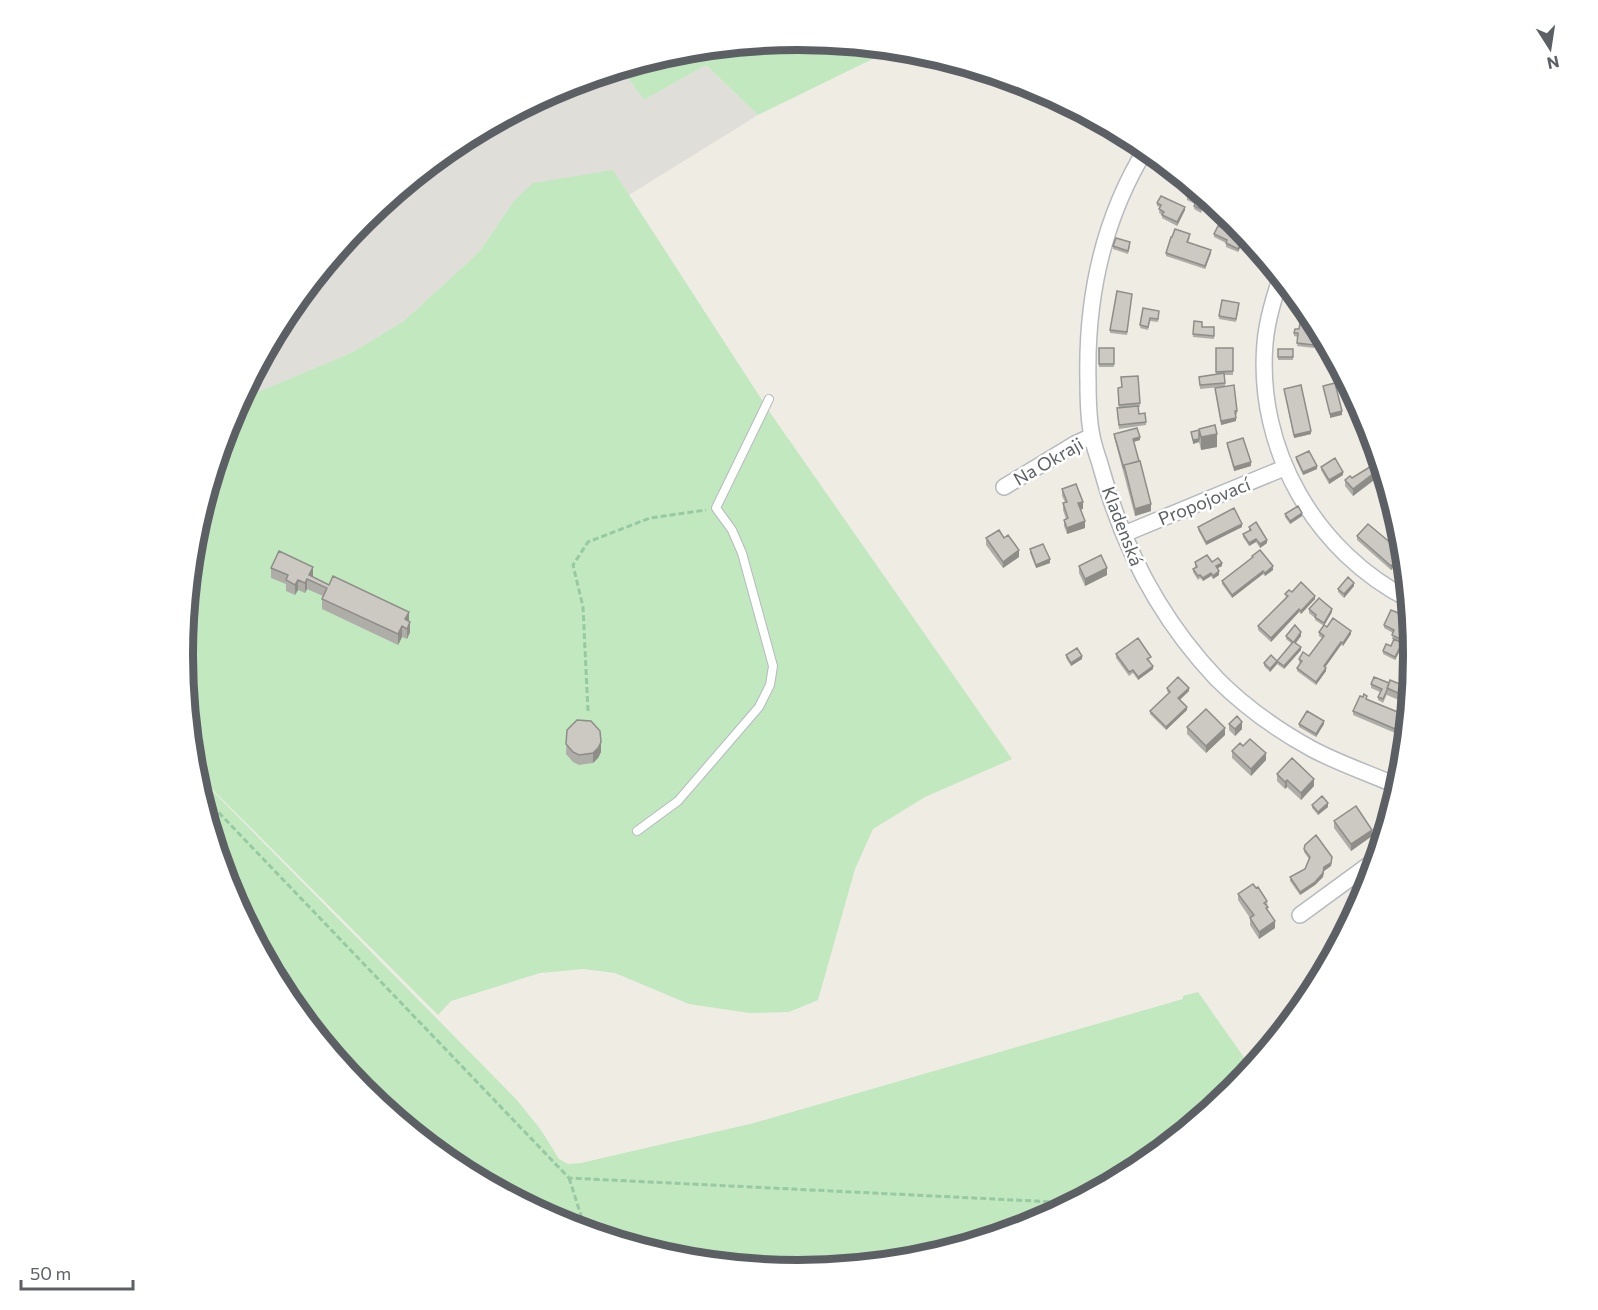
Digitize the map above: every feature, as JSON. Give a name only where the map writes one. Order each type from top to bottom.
[{"type":"street","name":"Kladenská","points":[[1141,156],[1105,237],[1094,281],[1087,349],[1092,436],[1111,503],[1136,564],[1158,606],[1218,679],[1255,711],[1312,749],[1391,783]]},
{"type":"street","points":[[1278,285],[1269,315],[1264,367],[1269,420],[1284,468],[1299,495],[1330,538],[1374,579],[1401,595]]},
{"type":"street","name":"Na Okraji","points":[[1004,487],[1092,436]]},
{"type":"street","name":"Propojovací","points":[[1124,534],[1284,468]]},
{"type":"street","points":[[1300,915],[1366,867]]},
{"type":"lane","points":[[637,831],[678,801],[759,707],[770,685],[773,666],[742,553],[732,530],[716,508],[769,399]]},
{"type":"path","points":[[588,711],[583,607],[573,566],[588,542],[650,518],[716,508]]},
{"type":"path","points":[[213,806],[569,1178],[582,1220]]},
{"type":"path","points":[[569,1178],[1058,1202]]},
{"type":"shaded area","points":[[706,65],[758,115],[629,195],[613,170],[514,201],[479,252],[404,321],[351,353],[253,394],[275,352],[319,286],[371,227],[430,175],[496,131],[531,112],[604,82],[626,75],[644,100]]},
{"type":"green space","points":[[759,51],[839,51],[880,55],[758,115],[706,65],[644,100],[626,75],[681,61]]},
{"type":"green space","points":[[613,170],[771,414],[1012,759],[925,797],[873,829],[855,869],[818,1000],[789,1012],[749,1013],[689,1004],[615,973],[583,969],[540,973],[451,1001],[438,1015],[208,785],[199,734],[193,655],[199,576],[214,498],[226,460],[253,394],[351,353],[404,321],[479,252],[514,201],[533,183]]},
{"type":"green space","points":[[208,786],[516,1099],[541,1130],[559,1159],[568,1164],[581,1163],[754,1123],[1183,999],[1183,996],[1198,992],[1247,1062],[1198,1110],[1168,1135],[1102,1179],[1067,1198],[994,1228],[956,1240],[878,1255],[839,1259],[759,1259],[681,1249],[604,1228],[531,1198],[496,1179],[430,1135],[371,1083],[319,1024],[275,958],[240,887],[226,850]]},
{"type":"building","points":[[1189,192],[1204,206],[1201,209],[1194,206],[1196,202],[1187,196]]},
{"type":"building","points":[[1161,196],[1185,207],[1177,222],[1162,215],[1164,212],[1159,209],[1161,205],[1157,203]]},
{"type":"building","points":[[1218,226],[1229,229],[1241,242],[1238,249],[1226,243],[1227,240],[1214,234]]},
{"type":"building","points":[[1175,229],[1190,234],[1187,242],[1211,250],[1205,266],[1166,253]]},
{"type":"building","points":[[1116,238],[1130,242],[1128,251],[1113,246]]},
{"type":"building","points":[[1117,291],[1132,294],[1127,332],[1110,330]]},
{"type":"building","points":[[1222,300],[1239,303],[1236,319],[1219,316]]},
{"type":"building","points":[[1143,308],[1159,311],[1158,319],[1150,318],[1148,327],[1140,325]]},
{"type":"building","points":[[1301,317],[1317,343],[1314,345],[1297,343],[1298,333],[1294,333],[1295,329],[1299,329]]},
{"type":"building","points":[[1194,321],[1202,322],[1202,327],[1214,327],[1214,336],[1193,334]]},
{"type":"building","points":[[1099,348],[1114,348],[1114,364],[1099,364]]},
{"type":"building","points":[[1216,348],[1233,348],[1233,371],[1216,372]]},
{"type":"building","points":[[1278,349],[1293,349],[1293,357],[1278,357]]},
{"type":"building","points":[[1224,373],[1225,383],[1200,385],[1199,377]]},
{"type":"building","points":[[1138,376],[1140,403],[1119,405],[1118,388],[1122,387],[1121,377]]},
{"type":"building","points":[[1335,383],[1342,411],[1330,414],[1323,386]]},
{"type":"building","points":[[1234,385],[1236,418],[1221,421],[1215,388]]},
{"type":"building","points":[[1301,385],[1311,431],[1294,435],[1284,389]]},
{"type":"building","points":[[1138,406],[1139,414],[1145,413],[1146,422],[1119,425],[1117,408]]},
{"type":"building","points":[[1215,425],[1217,434],[1201,437],[1199,429]]},
{"type":"building","points":[[1137,428],[1140,437],[1133,439],[1139,461],[1124,465],[1124,469],[1114,434]]},
{"type":"building","points":[[1199,430],[1199,439],[1193,440],[1191,432]]},
{"type":"building","points":[[1243,438],[1251,462],[1234,467],[1227,443]]},
{"type":"building","points":[[1309,451],[1317,466],[1303,472],[1296,457]]},
{"type":"building","points":[[1335,458],[1343,472],[1329,480],[1321,467]]},
{"type":"building","points":[[1140,461],[1151,504],[1135,509],[1124,465]]},
{"type":"building","points":[[1374,466],[1376,472],[1353,489],[1345,480],[1350,476],[1352,478]]},
{"type":"building","points":[[1076,484],[1083,502],[1078,503],[1085,521],[1067,528],[1064,520],[1068,518],[1063,503],[1067,502],[1062,489]]},
{"type":"building","points":[[1298,506],[1302,513],[1290,521],[1285,514]]},
{"type":"building","points":[[1234,508],[1242,524],[1206,542],[1198,527]]},
{"type":"building","points":[[1256,522],[1267,540],[1260,544],[1256,539],[1249,543],[1243,534],[1251,530],[1249,527]]},
{"type":"building","points":[[1368,524],[1392,544],[1394,541],[1396,560],[1391,566],[1357,536]]},
{"type":"building","points":[[999,530],[1004,538],[1008,535],[1019,550],[1003,562],[986,538]]},
{"type":"building","points":[[1043,544],[1050,559],[1036,565],[1030,549]]},
{"type":"building","points":[[1260,550],[1273,566],[1232,595],[1222,581]]},
{"type":"building","points":[[279,551],[313,567],[309,575],[329,585],[333,576],[409,612],[405,619],[410,622],[407,629],[402,626],[398,634],[322,599],[327,588],[307,579],[305,583],[298,580],[295,585],[286,580],[288,575],[271,568]]},
{"type":"building","points":[[1101,555],[1107,568],[1085,579],[1079,566]]},
{"type":"building","points":[[1207,555],[1212,562],[1218,558],[1222,563],[1216,566],[1219,571],[1213,576],[1211,573],[1203,578],[1198,576],[1193,569],[1197,567],[1195,562]]},
{"type":"building","points":[[1348,577],[1354,583],[1344,594],[1338,589]]},
{"type":"building","points":[[1301,582],[1315,596],[1271,638],[1258,626],[1288,596],[1285,594],[1289,590],[1292,592]]},
{"type":"building","points":[[1319,598],[1332,609],[1324,623],[1309,609]]},
{"type":"building","points":[[1391,610],[1403,615],[1402,640],[1392,635],[1394,630],[1384,625]]},
{"type":"building","points":[[1333,618],[1351,631],[1324,666],[1326,668],[1316,682],[1297,668],[1302,661],[1299,659],[1303,652],[1309,656],[1324,636],[1319,632],[1324,625],[1327,627]]},
{"type":"building","points":[[1295,625],[1301,632],[1294,642],[1301,647],[1284,666],[1277,661],[1293,642],[1286,636]]},
{"type":"building","points":[[1138,638],[1151,657],[1147,659],[1153,666],[1138,677],[1133,670],[1129,672],[1116,654]]},
{"type":"building","points":[[1394,639],[1402,643],[1395,657],[1383,651],[1386,644],[1391,646]]},
{"type":"building","points":[[1077,648],[1082,656],[1071,663],[1066,655]]},
{"type":"building","points":[[1271,655],[1277,661],[1270,669],[1264,663]]},
{"type":"building","points":[[1178,677],[1189,688],[1178,698],[1187,707],[1166,727],[1150,711],[1170,692],[1167,688]]},
{"type":"building","points":[[1374,677],[1389,683],[1383,699],[1378,697],[1382,689],[1371,684]]},
{"type":"building","points":[[1390,680],[1403,685],[1403,695],[1387,688]]},
{"type":"building","points":[[1364,694],[1367,696],[1366,699],[1401,713],[1400,723],[1398,722],[1395,729],[1353,711],[1360,696],[1363,697]]},
{"type":"building","points":[[1206,709],[1225,728],[1206,746],[1187,727]]},
{"type":"building","points":[[1307,711],[1324,721],[1316,734],[1299,724]]},
{"type":"building","points":[[1237,716],[1242,722],[1235,729],[1229,724]]},
{"type":"building","points":[[577,720],[591,721],[600,731],[601,742],[593,753],[579,755],[566,744],[567,730]]},
{"type":"building","points":[[1250,739],[1266,753],[1251,769],[1232,751],[1240,743],[1243,746]]},
{"type":"building","points":[[1292,758],[1314,779],[1301,793],[1277,774]]},
{"type":"building","points":[[1322,796],[1328,803],[1318,812],[1312,805]]},
{"type":"building","points":[[1356,806],[1372,830],[1351,844],[1334,821]]},
{"type":"building","points":[[1316,835],[1332,857],[1331,863],[1324,867],[1323,873],[1315,882],[1300,892],[1290,877],[1305,869],[1310,857],[1304,849],[1305,845]]},
{"type":"building","points":[[1253,884],[1256,888],[1258,887],[1267,901],[1264,903],[1268,907],[1266,908],[1275,921],[1259,932],[1250,918],[1254,915],[1238,894]]}]
